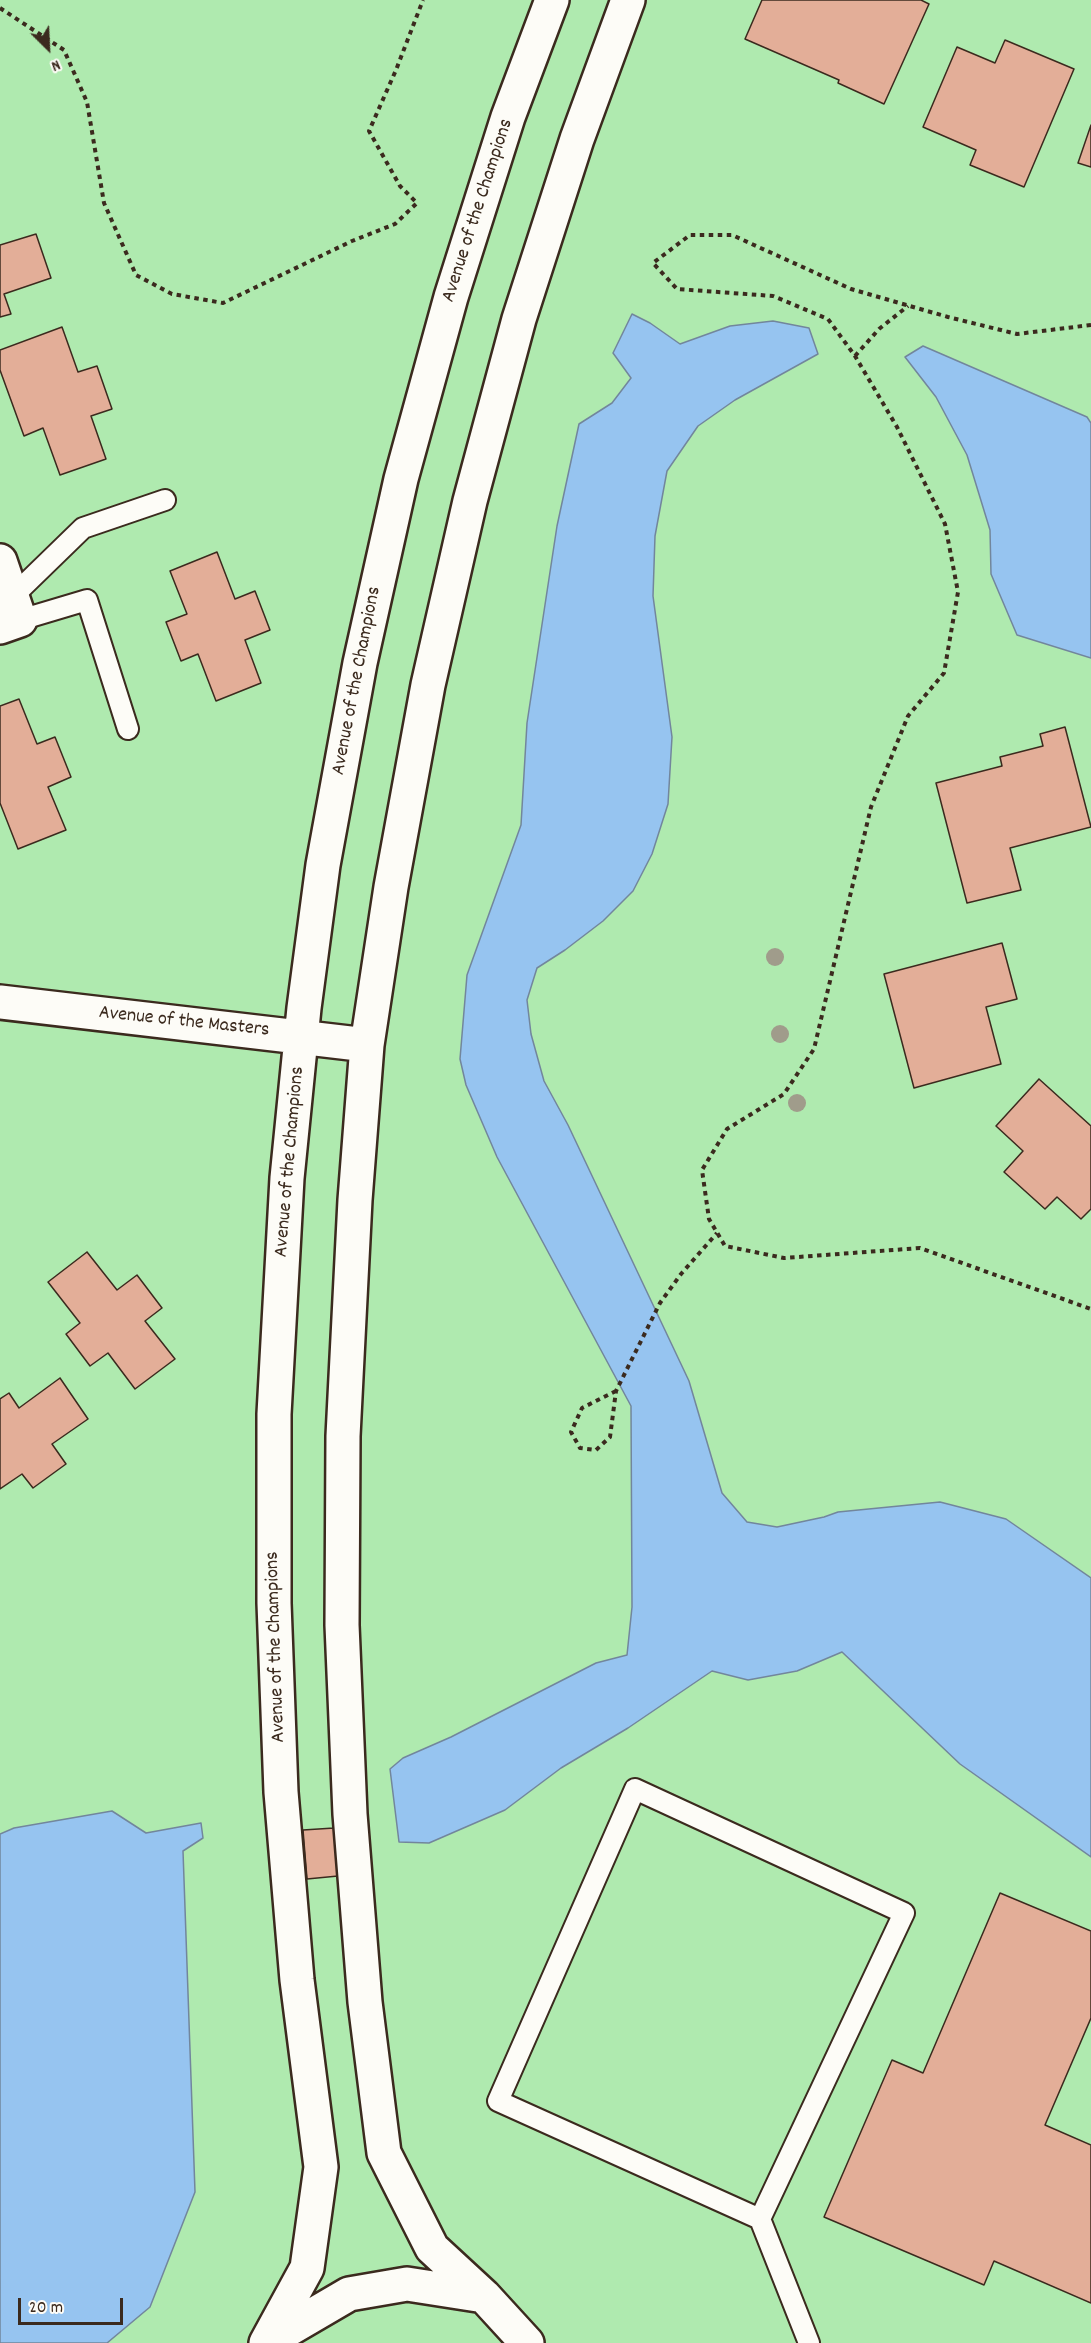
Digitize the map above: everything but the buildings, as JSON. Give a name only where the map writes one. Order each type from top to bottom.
[{"type":"street","name":"Avenue of the Champions","points":[[266,2343],[307,2268],[321,2168],[297,1980],[286,1851],[274,1603],[274,1414],[287,1178],[302,1037],[325,854],[360,663],[401,479],[462,263],[508,117],[552,0]]},
{"type":"street","points":[[526,2343],[484,2296],[432,2248],[384,2153],[365,2002],[350,1814],[342,1590],[343,1436],[367,1045],[391,887],[428,685],[470,501],[519,319],[577,139],[628,0]]},
{"type":"street","points":[[0,561],[11,615]]},
{"type":"street","name":"Avenue of the Masters","points":[[0,1002],[367,1045]]},
{"type":"street","points":[[266,2343],[349,2294],[406,2284],[484,2296]]},
{"type":"lane","points":[[11,615],[83,528],[165,500]]},
{"type":"lane","points":[[11,615],[87,600],[128,729]]},
{"type":"lane","points":[[760,2219],[904,1913],[635,1789],[498,2101],[760,2219],[809,2343]]},
{"type":"path","points":[[0,8],[64,50],[87,102],[104,203],[136,275],[172,294],[223,303],[352,241],[395,224],[417,203],[400,186],[369,131],[423,0]]},
{"type":"path","points":[[1091,325],[1017,334],[851,289],[732,235],[690,235],[653,264],[677,289],[773,296],[828,319],[855,356],[897,427],[945,524],[958,592],[944,673],[908,716],[871,807],[814,1049],[784,1094],[727,1129],[702,1170],[709,1219],[725,1246],[784,1258],[920,1248],[1091,1310]]},
{"type":"path","points":[[855,356],[879,329],[908,306]]},
{"type":"path","points":[[616,1391],[582,1408],[571,1432],[580,1448],[596,1450],[610,1437],[616,1391],[660,1303],[717,1232]]},
{"type":"green space","points":[[0,0],[1091,0],[1091,2343],[0,2343]]},
{"type":"water","points":[[632,314],[650,323],[680,344],[730,326],[773,321],[809,328],[818,354],[735,400],[698,426],[667,471],[655,536],[653,596],[672,737],[668,804],[652,854],[633,891],[603,921],[537,968],[527,1000],[531,1034],[544,1081],[568,1125],[689,1381],[722,1493],[747,1522],[777,1527],[838,1512],[940,1502],[1006,1519],[1091,1578],[1091,1857],[960,1764],[842,1652],[797,1671],[748,1680],[712,1671],[628,1728],[561,1768],[505,1810],[429,1843],[399,1842],[390,1769],[403,1758],[451,1737],[596,1663],[627,1655],[632,1607],[631,1406],[497,1157],[466,1085],[460,1059],[467,975],[521,825],[527,723],[557,526],[579,424],[612,403],[631,378],[613,353]]},
{"type":"water","points":[[923,346],[1087,417],[1091,423],[1091,658],[1017,635],[991,574],[990,530],[967,455],[936,397],[905,357]]},
{"type":"water","points":[[112,1811],[146,1833],[201,1823],[203,1838],[183,1851],[195,2192],[150,2307],[107,2343],[0,2343],[0,1834],[14,1828]]}]
